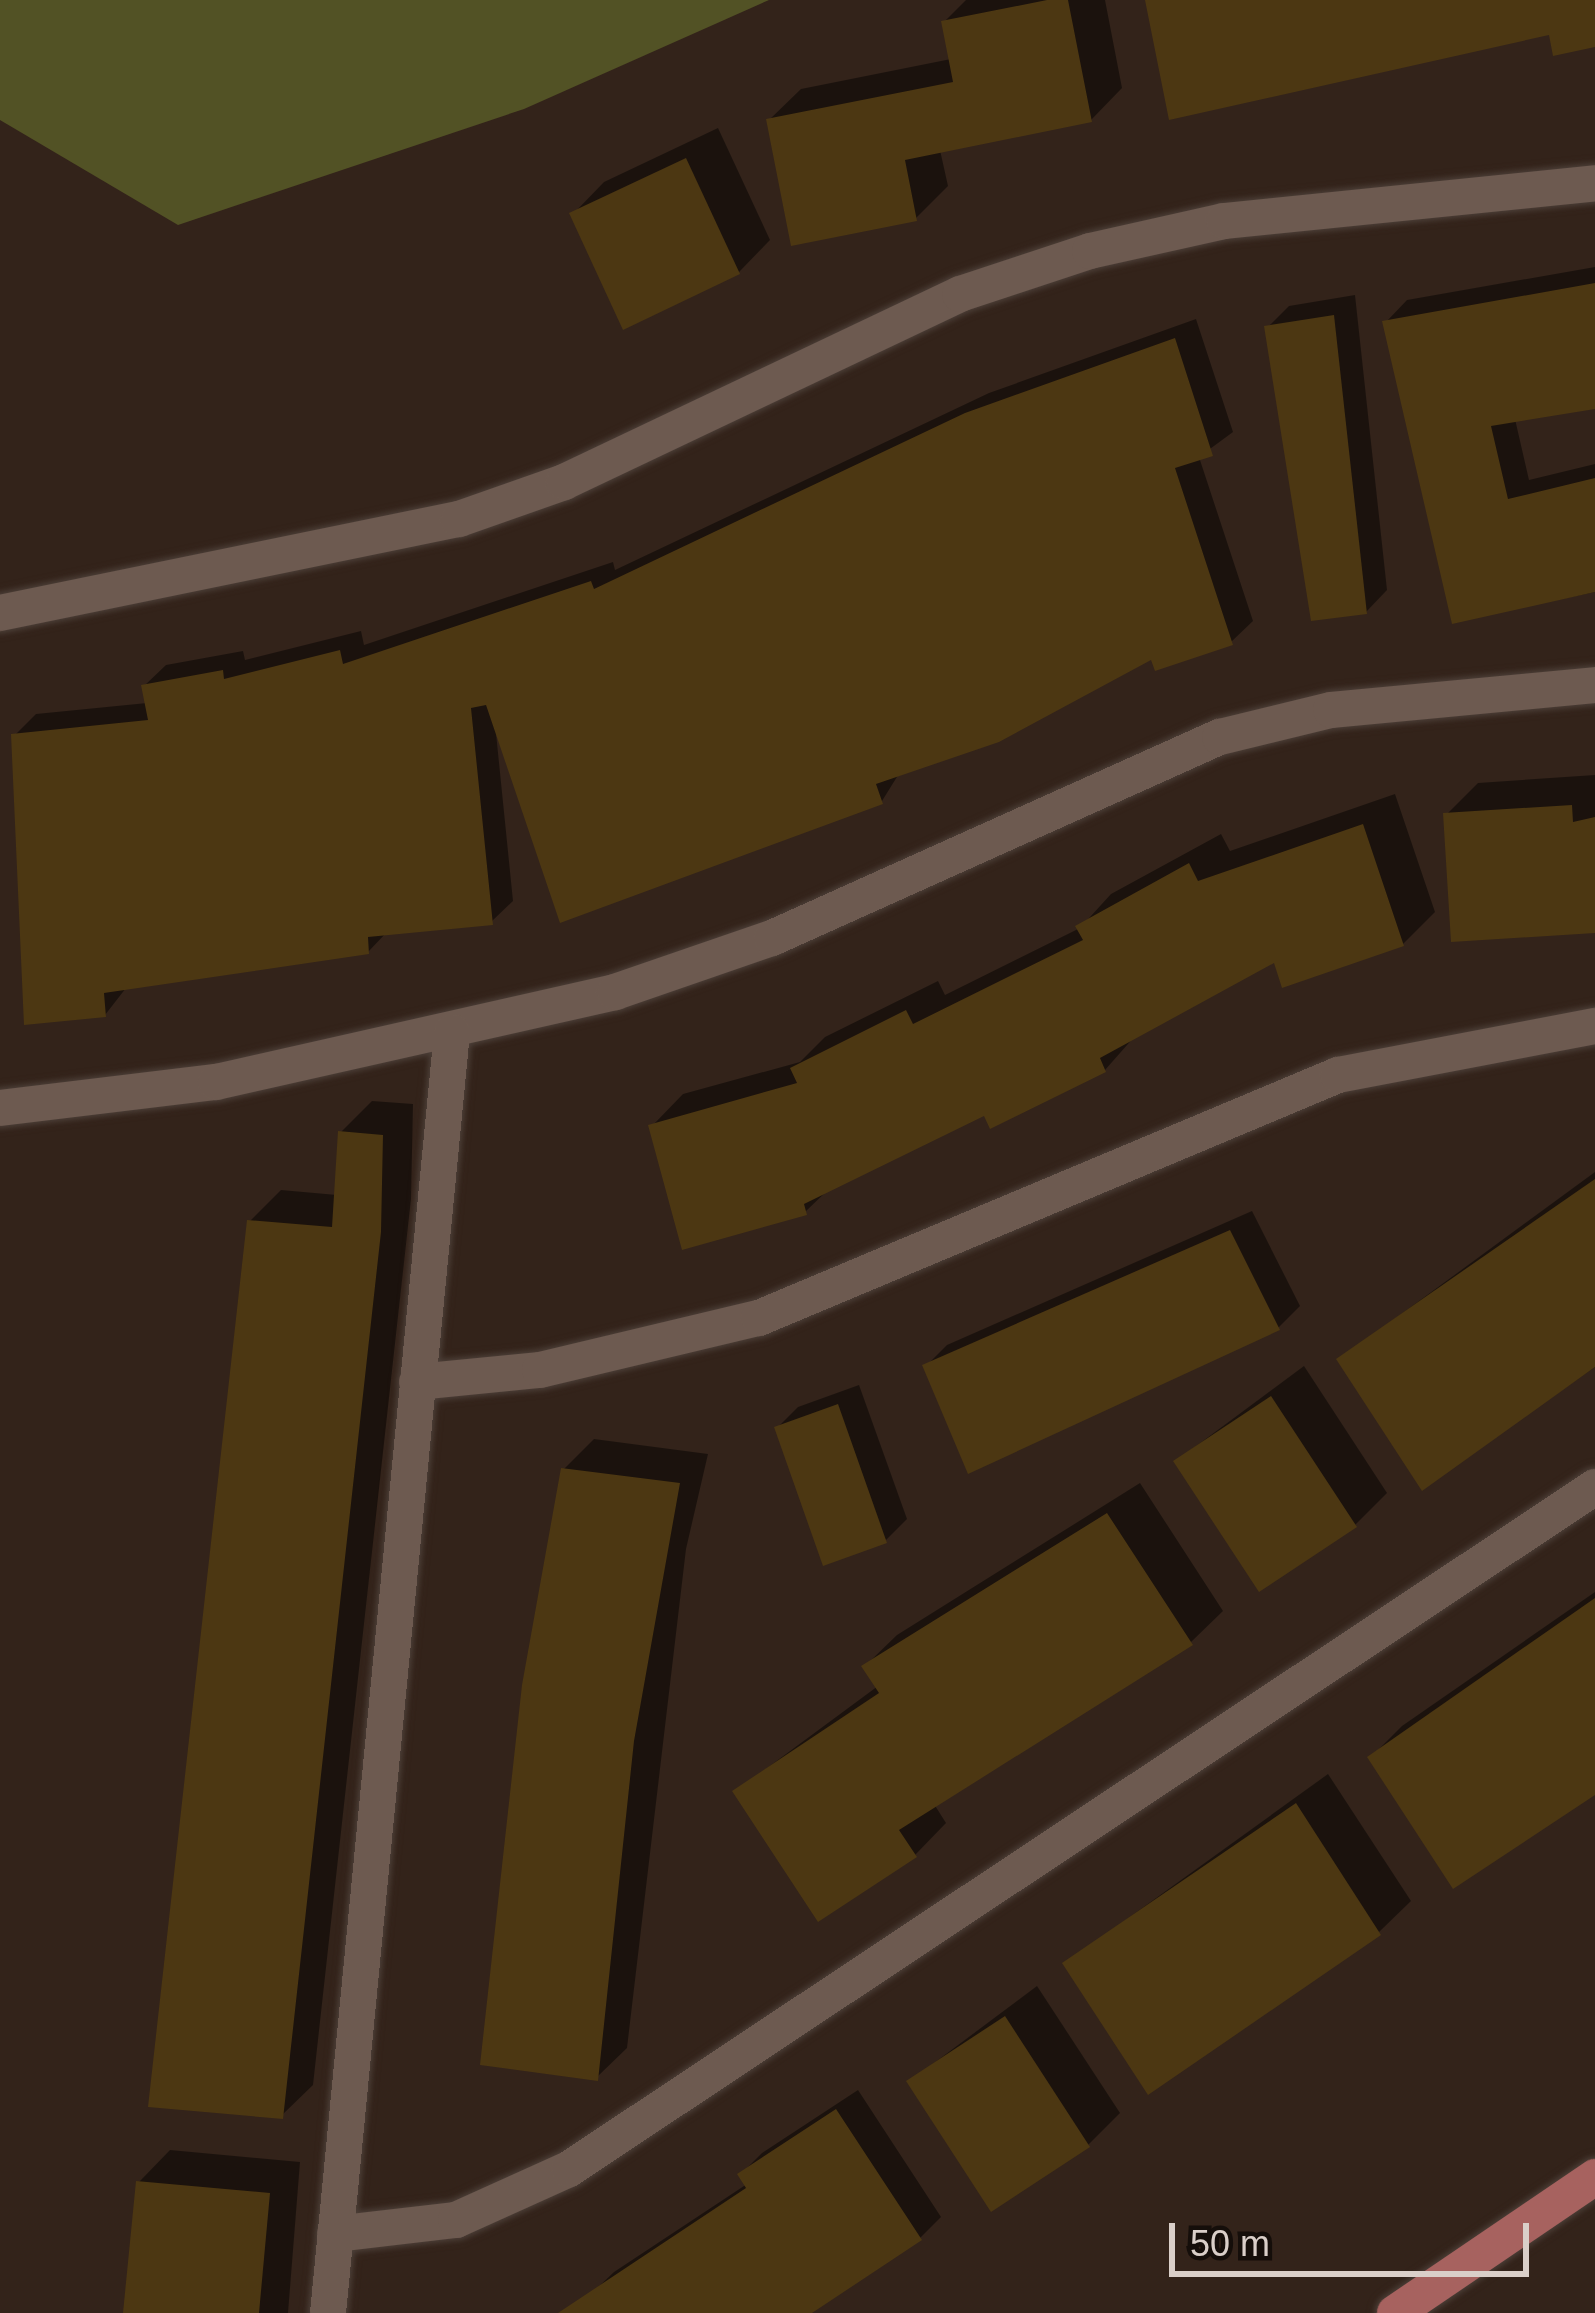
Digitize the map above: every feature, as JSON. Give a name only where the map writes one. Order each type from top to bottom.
[{"type":"main road","points":[[1395,2313],[1595,2177]]},
{"type":"street","points":[[0,613],[459,519],[564,482],[960,294],[1090,250],[1224,220],[1595,183]]},
{"type":"street","points":[[0,1108],[216,1082],[452,1032],[772,938],[1220,737],[1331,710],[1595,685]]},
{"type":"street","points":[[417,1382],[540,1370],[759,1318],[1338,1075],[1595,1026]]},
{"type":"street","points":[[328,2313],[452,1032]]},
{"type":"street","points":[[335,2234],[456,2220],[568,2169],[1595,1487]]},
{"type":"shaded area","points":[[0,0],[769,0],[524,109],[178,225],[0,120]]},
{"type":"building","points":[[1068,0],[1092,122],[905,160],[917,221],[791,246],[766,119],[953,82],[941,21]]},
{"type":"building","points":[[1145,0],[1595,0],[1595,47],[1553,56],[1549,35],[1169,120]]},
{"type":"building","points":[[686,158],[740,274],[623,330],[569,213]]},
{"type":"building","points":[[1595,283],[1595,409],[1491,426],[1508,499],[1595,478],[1595,592],[1452,624],[1382,321]]},
{"type":"building","points":[[1334,315],[1367,614],[1311,621],[1264,326]]},
{"type":"building","points":[[1175,338],[1213,456],[1175,468],[1233,645],[1155,671],[1151,660],[999,742],[876,784],[883,804],[560,923],[486,705],[471,708],[493,925],[368,937],[369,954],[104,993],[106,1017],[24,1025],[11,734],[148,720],[141,685],[223,670],[224,679],[340,650],[343,664],[591,581],[594,589],[965,413]]},
{"type":"building","points":[[1572,805],[1573,822],[1595,817],[1595,933],[1451,942],[1443,813]]},
{"type":"building","points":[[1363,824],[1404,946],[1282,988],[1274,963],[1100,1058],[1106,1072],[990,1129],[984,1116],[804,1204],[807,1215],[682,1250],[648,1125],[797,1083],[790,1068],[906,1010],[913,1024],[1083,940],[1075,926],[1189,863],[1198,881]]},
{"type":"building","points":[[338,1131],[383,1135],[381,1232],[283,2119],[148,2107],[247,1220],[332,1227]]},
{"type":"building","points":[[1595,1179],[1595,1367],[1422,1491],[1336,1359]]},
{"type":"building","points":[[1230,1230],[1280,1330],[968,1474],[922,1365]]},
{"type":"building","points":[[1271,1396],[1357,1527],[1259,1592],[1173,1461]]},
{"type":"building","points":[[838,1404],[887,1543],[823,1566],[774,1427]]},
{"type":"building","points":[[561,1468],[680,1483],[634,1741],[598,2081],[480,2065],[522,1685]]},
{"type":"building","points":[[1107,1513],[1193,1645],[899,1830],[917,1857],[818,1922],[732,1791],[879,1693],[861,1666]]},
{"type":"building","points":[[1595,1598],[1595,1795],[1453,1889],[1367,1757]]},
{"type":"building","points":[[1296,1803],[1381,1935],[1148,2095],[1062,1963]]},
{"type":"building","points":[[1005,2016],[1090,2147],[991,2212],[906,2081]]},
{"type":"building","points":[[836,2109],[922,2240],[812,2313],[558,2313],[746,2188],[737,2174]]},
{"type":"building","points":[[136,2181],[270,2193],[259,2313],[123,2313]]}]
